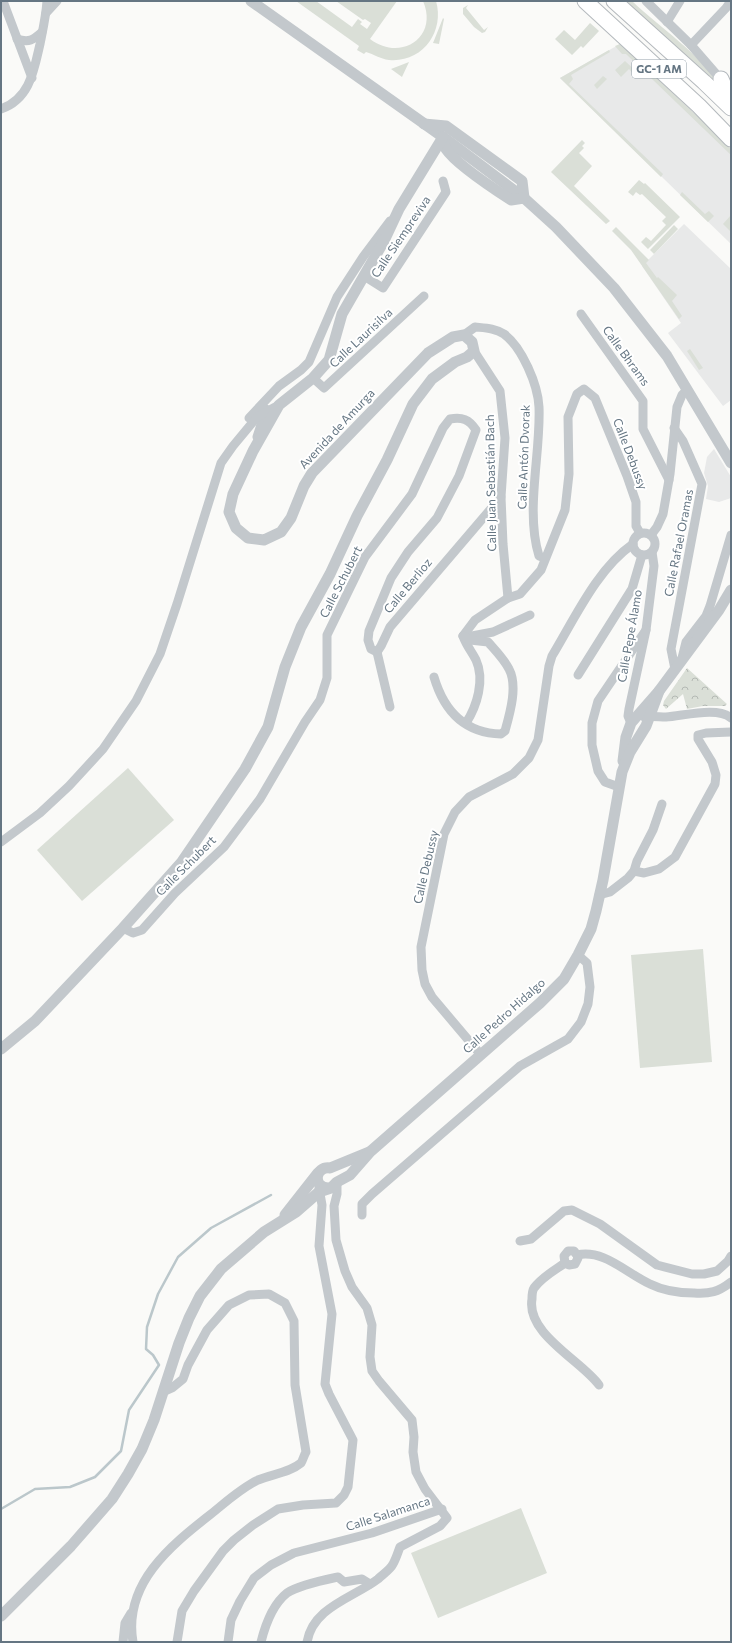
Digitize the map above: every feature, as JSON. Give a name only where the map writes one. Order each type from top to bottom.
[{"type":"highway","name":"GC-1 AM","points":[[585,1],[699,106],[731,139]]},
{"type":"highway","name":"GC-1 AM","points":[[614,1],[731,108]]},
{"type":"street","points":[[3,1],[32,78]]},
{"type":"street","points":[[1,109],[13,103],[22,95],[32,78],[46,13],[47,1]]},
{"type":"street","points":[[46,13],[58,1]]},
{"type":"street","points":[[251,1],[443,137],[524,198],[565,236],[624,299],[675,367],[687,390],[731,463]]},
{"type":"street","points":[[646,1],[691,45],[728,89]]},
{"type":"street","points":[[667,22],[680,1]]},
{"type":"street","points":[[691,45],[729,7]]},
{"type":"street","points":[[18,39],[26,42],[33,41],[42,32]]},
{"type":"street","points":[[423,124],[446,126],[462,137],[522,181],[524,198]]},
{"type":"street","points":[[443,137],[462,137]]},
{"type":"street","points":[[443,137],[445,147],[451,156]]},
{"type":"street","name":"Avenida de Amurga","points":[[253,451],[270,395],[309,362],[337,297],[363,257],[399,209],[443,137]]},
{"type":"street","points":[[431,157],[442,153],[451,156],[510,200],[524,198]]},
{"type":"street","name":"Calle Siempreviva","points":[[364,276],[383,288],[446,192],[443,181]]},
{"type":"street","name":"Avenida de Amurga","points":[[399,209],[384,241],[342,314],[328,360],[313,378],[279,405],[253,451],[233,494],[229,512],[236,528],[248,538],[264,540],[281,532],[291,518],[304,486],[312,472],[428,353],[453,337],[464,335]]},
{"type":"street","name":"Calle Laurisilva","points":[[313,378],[324,388],[424,296]]},
{"type":"street","name":"Calle Bhrams","points":[[581,314],[643,401],[643,429],[669,480]]},
{"type":"street","name":"Calle Antón Dvorak","points":[[464,335],[475,327],[490,328],[504,334],[517,349],[529,367],[539,405],[534,501],[536,547],[539,556],[545,558]]},
{"type":"street","points":[[1,1049],[36,1021],[123,928],[181,863],[245,769],[268,727],[285,667],[301,626],[330,574],[357,516],[387,460],[412,404],[432,379],[455,362],[467,357],[474,351],[472,342],[464,335]]},
{"type":"street","name":"Calle Juan Sebastián Bach","points":[[474,351],[500,391],[505,438],[501,497],[503,544],[508,598]]},
{"type":"street","name":"Calle Debussy","points":[[545,558],[565,510],[569,474],[568,417],[577,394],[584,389],[595,398],[627,476],[636,502],[636,526],[640,533]]},
{"type":"street","points":[[651,534],[657,527],[663,514],[679,401],[687,390]]},
{"type":"street","points":[[233,446],[242,426],[270,395]]},
{"type":"street","points":[[1,842],[40,813],[69,786],[103,749],[136,701],[160,654],[221,463],[249,424],[257,417],[279,405]]},
{"type":"street","name":"Calle Schubert","points":[[123,928],[133,933],[142,930],[175,893],[224,847],[260,799],[305,722],[320,700],[327,678],[328,635],[365,557],[412,494],[443,428],[450,419],[460,418],[472,424],[476,430],[459,476],[437,518],[408,552],[390,578],[369,631],[368,640],[371,649],[376,652]]},
{"type":"street","points":[[249,424],[260,427]]},
{"type":"street","name":"Calle Rafael Oramas","points":[[674,428],[683,441],[702,484],[671,649],[678,665]]},
{"type":"street","name":"Calle Berlioz","points":[[376,652],[381,646],[390,627],[501,497]]},
{"type":"street","points":[[640,533],[651,534],[655,541],[652,552],[642,555],[636,552],[633,544],[635,537],[640,533]]},
{"type":"street","points":[[678,665],[686,642],[706,616],[731,535]]},
{"type":"street","name":"Calle Debussy","points":[[481,1055],[432,997],[425,984],[422,970],[421,947],[444,834],[455,812],[469,797],[513,774],[529,758],[538,740],[549,666],[552,656],[598,579],[621,552],[633,544]]},
{"type":"street","name":"Calle Pepe Álamo","points":[[633,721],[628,716],[628,709],[646,630],[654,566],[652,552]]},
{"type":"street","points":[[578,675],[632,589],[642,555]]},
{"type":"street","points":[[463,636],[474,620],[508,598],[520,594],[541,570],[545,558]]},
{"type":"street","name":"Calle Pedro Hidalgo","points":[[371,1151],[540,1003],[564,978],[578,955],[590,929],[596,911],[614,822],[626,737],[633,721],[659,691],[719,610],[731,590]]},
{"type":"street","name":"Calle Pedro Hidalgo","points":[[719,610],[731,598]]},
{"type":"street","points":[[463,636],[476,636],[493,632],[530,615]]},
{"type":"street","points":[[619,787],[605,782],[598,772],[592,745],[592,723],[598,701],[646,630]]},
{"type":"street","points":[[463,636],[467,646],[476,659],[480,670],[476,704],[466,723]]},
{"type":"street","points":[[434,677],[443,703],[453,715],[476,731],[490,734],[501,734],[505,731],[512,694],[512,677],[508,667],[488,642],[470,640],[463,636]]},
{"type":"street","points":[[376,652],[390,707]]},
{"type":"street","name":"Calle Pedro Hidalgo","points":[[622,772],[630,752],[646,726],[659,691]]},
{"type":"street","points":[[633,721],[651,711],[667,717],[709,712],[721,713],[731,718]]},
{"type":"street","points":[[634,871],[644,873],[658,869],[675,857],[714,784],[716,775],[712,762],[698,739],[698,735],[731,732]]},
{"type":"street","points":[[626,737],[631,741],[637,740]]},
{"type":"street","points":[[599,894],[610,892],[628,878],[634,871],[637,861],[653,830],[662,804]]},
{"type":"street","points":[[362,1214],[362,1204],[372,1194],[520,1066],[568,1039],[581,1022],[588,1004],[590,987],[587,963],[578,955]]},
{"type":"street","points":[[276,1224],[318,1173],[324,1168],[330,1168],[371,1151]]},
{"type":"street","points":[[326,1187],[350,1175],[371,1151]]},
{"type":"street","points":[[1,1616],[71,1546],[112,1499],[142,1449],[164,1392],[179,1343],[200,1296],[221,1269],[242,1250],[276,1224],[296,1212],[326,1187],[338,1175],[334,1169],[330,1168]]},
{"type":"street","points":[[318,1173],[317,1178],[326,1187]]},
{"type":"street","points":[[177,1642],[182,1611],[194,1591],[223,1552],[234,1540],[253,1524],[278,1509],[303,1505],[336,1503],[344,1495],[348,1487],[353,1440],[325,1384],[332,1314],[319,1246],[322,1204],[326,1187]]},
{"type":"street","name":"Calle Salamanca","points":[[228,1642],[231,1620],[240,1601],[254,1578],[271,1565],[294,1553],[372,1533],[442,1509],[425,1489],[416,1472],[413,1452],[414,1437],[412,1420],[372,1371],[370,1357],[372,1325],[367,1308],[352,1287],[345,1271],[336,1240],[334,1206],[337,1194],[326,1187]]},
{"type":"street","points":[[520,1241],[531,1239],[560,1213],[572,1210],[600,1224],[658,1265],[692,1274],[704,1274],[717,1271],[728,1261],[731,1256]]},
{"type":"street","points":[[599,1385],[593,1377],[553,1343],[544,1333],[533,1315],[531,1303],[533,1289],[542,1280],[565,1263],[569,1265],[575,1264],[578,1258],[577,1255],[587,1253],[603,1257],[663,1290],[678,1293],[706,1294],[720,1291],[731,1282]]},
{"type":"street","points":[[133,1642],[131,1632],[135,1601],[141,1586],[151,1569],[187,1533],[231,1498],[258,1480],[291,1468],[302,1462],[306,1452],[295,1385],[294,1321],[285,1302],[269,1294],[250,1295],[229,1305],[207,1330],[188,1364],[183,1379],[172,1388],[164,1392]]},
{"type":"street","points":[[307,1642],[308,1634],[316,1620],[328,1608],[370,1584],[393,1564],[400,1547],[440,1526],[447,1518],[442,1509]]},
{"type":"street","points":[[261,1642],[265,1628],[277,1605],[288,1593],[316,1582],[338,1577],[344,1582],[362,1579],[370,1584]]},
{"type":"street","points":[[123,1642],[125,1623],[134,1610]]},
{"type":"street","points":[[178,1632],[184,1642]]},
{"type":"shaded area","points":[[620,44],[731,149],[731,244],[560,78]]},
{"type":"shaded area","points":[[684,224],[731,269],[731,400],[723,406],[668,333],[681,323],[642,266]]},
{"type":"shaded area","points":[[714,449],[731,477],[731,498],[719,502],[706,499],[708,486],[704,473],[707,457]]},
{"type":"green space","points":[[296,1],[316,1],[352,27],[358,19],[362,22],[360,24],[367,29],[371,23],[365,19],[363,20],[336,1],[397,1],[370,39],[382,45],[393,48],[404,47],[414,42],[421,35],[426,26],[427,14],[423,1],[436,1],[438,13],[437,24],[434,34],[421,51],[401,60],[389,60],[366,52],[364,54],[357,50],[359,46]]},
{"type":"green space","points":[[624,1],[632,1],[679,41],[711,74],[720,87]]},
{"type":"green space","points":[[468,5],[466,8],[484,30],[488,27],[485,32],[482,33],[474,27],[463,14],[463,8]]},
{"type":"green space","points":[[443,18],[439,44],[433,43]]},
{"type":"green space","points":[[590,23],[599,31],[583,48],[581,46],[572,55],[555,39],[564,30],[575,40]]},
{"type":"green space","points":[[620,44],[731,149],[731,155],[626,54],[622,54],[615,46]]},
{"type":"green space","points":[[609,50],[610,52],[571,75],[573,79],[569,84],[663,174],[661,177],[560,78]]},
{"type":"green space","points":[[625,61],[638,73],[635,76],[629,69],[621,77],[615,70]]},
{"type":"green space","points":[[409,62],[402,77],[391,69]]},
{"type":"green space","points":[[603,76],[607,79],[597,89],[594,85]]},
{"type":"green space","points":[[582,140],[585,143],[582,146],[584,148],[579,153],[592,166],[574,186],[610,221],[606,224],[551,172]]},
{"type":"green space","points":[[639,180],[644,184],[645,183],[680,217],[648,249],[641,242],[646,237],[651,241],[666,225],[662,221],[666,217],[642,194],[640,195],[636,192],[633,196],[628,192]]},
{"type":"green space","points":[[682,192],[705,214],[709,211],[714,216],[708,222],[680,195]]},
{"type":"green space","points":[[731,215],[731,232],[723,224]]},
{"type":"green space","points":[[674,225],[678,229],[654,254],[650,250]]},
{"type":"green space","points":[[616,227],[649,260],[646,263],[657,278],[658,277],[677,295],[672,301],[682,316],[679,319],[631,250],[612,231]]},
{"type":"green space","points":[[690,349],[703,368],[699,370],[687,351]]},
{"type":"green space","points":[[687,668],[727,704],[725,706],[703,706],[687,709],[683,694],[666,709],[663,705],[664,701]]},
{"type":"green space","points":[[128,768],[174,820],[82,901],[37,850]]},
{"type":"green space","points":[[703,949],[712,1062],[640,1068],[631,955]]},
{"type":"green space","points":[[521,1508],[547,1573],[438,1618],[411,1553]]},
{"type":"waterway","points":[[1,1509],[35,1489],[70,1487],[95,1477],[121,1451],[129,1410],[159,1365],[153,1355],[146,1349],[147,1327],[158,1294],[178,1257],[211,1228],[271,1195]]}]
